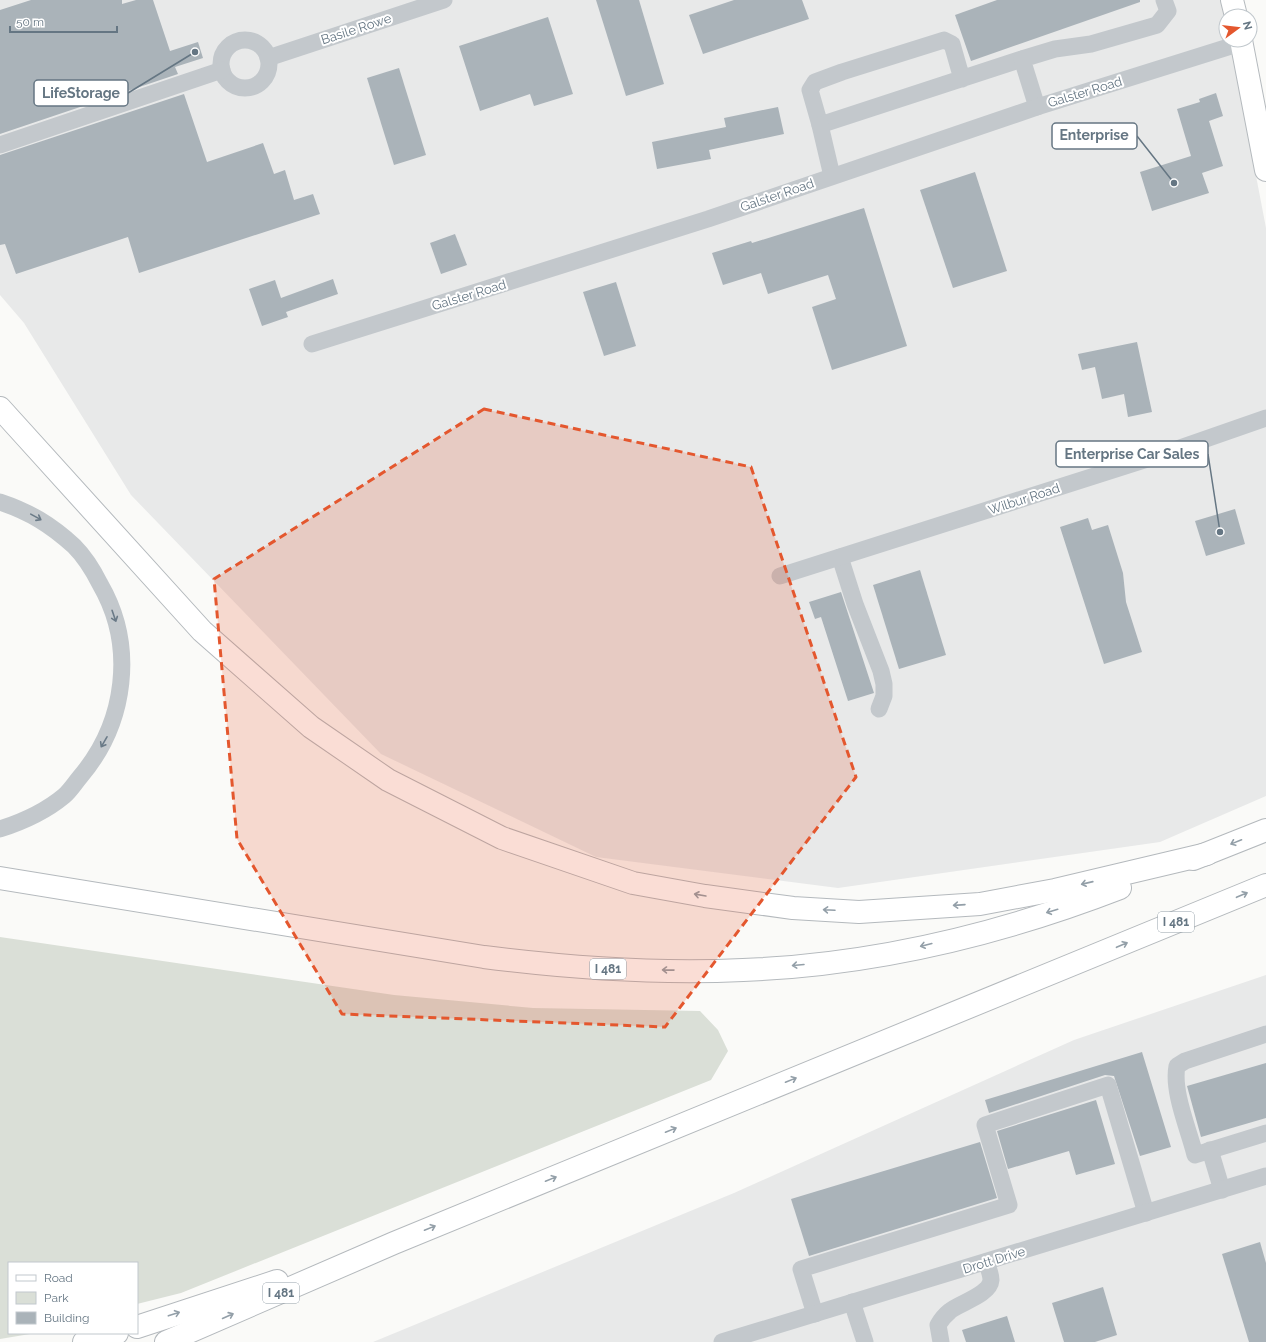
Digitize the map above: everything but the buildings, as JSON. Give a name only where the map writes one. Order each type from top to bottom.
[{"type":"main road","points":[[1242,48],[1263,138],[1266,170]]},
{"type":"main road","points":[[0,408],[202,631],[311,726],[388,780],[502,838],[633,883],[705,896],[793,908],[859,912],[980,904],[1055,890],[1206,854]]},
{"type":"main road","name":"I 481","points":[[0,878],[484,957],[555,966],[605,969],[707,971],[746,970],[834,962],[907,950],[996,928],[1116,889],[1266,830]]},
{"type":"main road","name":"I 481","points":[[166,1342],[394,1242],[1266,885]]},
{"type":"main road","points":[[138,1326],[394,1242]]},
{"type":"main road","points":[[84,1342],[113,1334]]},
{"type":"street","name":"Basile Rowe","points":[[268,58],[444,0]]},
{"type":"street","points":[[820,125],[1055,49],[1091,44],[1157,25],[1168,11],[1164,0]]},
{"type":"street","points":[[832,176],[810,90],[816,82],[842,72],[944,40],[952,44],[962,79]]},
{"type":"street","points":[[237,41],[252,41],[265,50],[268,58],[269,67],[266,76],[259,84],[250,88],[240,88],[231,83],[224,76],[221,66],[222,55],[228,47],[237,41]]},
{"type":"street","name":"Galster Road","points":[[312,344],[694,224],[1037,107],[1222,48]]},
{"type":"street","points":[[1022,59],[1037,107]]},
{"type":"street","points":[[0,145],[222,70]]},
{"type":"street","name":"Wilbur Road","points":[[780,576],[1157,456],[1266,418]]},
{"type":"street","points":[[0,502],[26,511],[44,521],[75,547],[88,562],[108,597],[120,632],[122,669],[114,719],[107,737],[91,765],[64,796],[18,824],[0,829]]},
{"type":"street","points":[[840,557],[855,604],[881,671],[884,684],[884,696],[879,709]]},
{"type":"street","points":[[1266,1034],[1185,1061],[1177,1066],[1176,1074],[1177,1089],[1196,1155],[1266,1133]]},
{"type":"street","points":[[815,1314],[801,1270],[1009,1205],[984,1125],[1108,1085],[1146,1213]]},
{"type":"street","points":[[1210,1150],[1222,1190]]},
{"type":"street","name":"Drott Drive","points":[[722,1342],[747,1338],[852,1302],[1222,1190],[1265,1182]]},
{"type":"street","points":[[941,1342],[938,1325],[943,1318],[950,1311],[971,1300],[989,1286],[991,1280],[986,1262]]},
{"type":"street","points":[[852,1302],[865,1342]]},
{"type":"highlighted area","points":[[484,409],[751,467],[856,777],[665,1027],[342,1014],[237,839],[214,579]]},
{"type":"shaded area","points":[[0,0],[1221,0],[1223,8],[1218,8],[1218,48],[1232,48],[1266,228],[1266,796],[1160,842],[838,888],[596,857],[381,754],[131,495],[24,323],[0,295]]},
{"type":"shaded area","points":[[1266,975],[1266,1342],[373,1342],[734,1193],[1074,1040]]},
{"type":"green space","points":[[0,937],[394,995],[533,1008],[700,1011],[718,1030],[728,1051],[711,1080],[181,1293],[138,1304],[138,1262],[8,1262],[8,1334],[30,1334],[0,1339]]},
{"type":"place","name":"LifeStorage","points":[[195,52]]},
{"type":"place","name":"Enterprise","points":[[1174,183]]},
{"type":"place","name":"Enterprise Car Sales","points":[[1220,532]]}]
